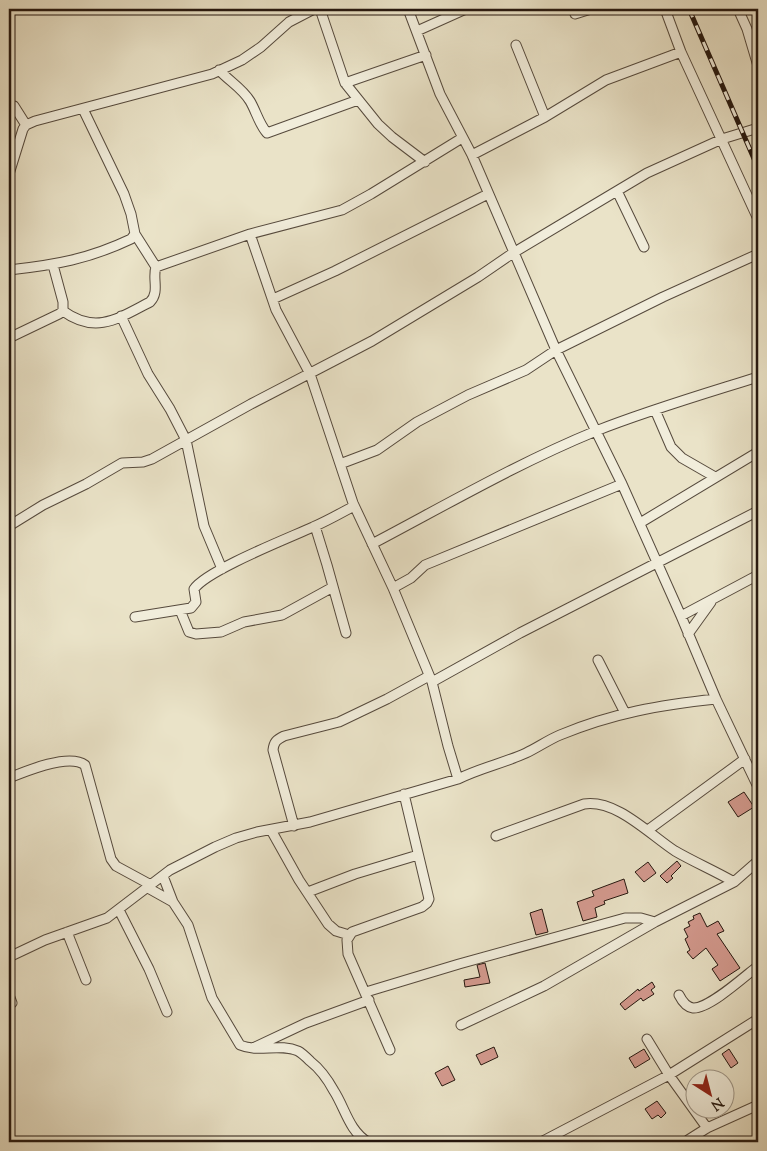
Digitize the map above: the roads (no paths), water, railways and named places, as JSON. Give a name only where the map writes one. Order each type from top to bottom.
[{"type":"street","points":[[9,174],[22,129],[26,125],[34,121],[212,74],[253,52],[289,22],[314,9]]},
{"type":"street","points":[[320,9],[345,84],[378,124],[425,162]]},
{"type":"street","points":[[408,9],[440,94],[472,155],[556,350],[622,484],[716,699],[758,787]]},
{"type":"street","points":[[417,31],[466,9]]},
{"type":"street","points":[[575,14],[591,9]]},
{"type":"street","points":[[665,9],[681,52],[758,219]]},
{"type":"street","points":[[738,9],[755,44],[758,66]]},
{"type":"street","points":[[516,45],[545,117]]},
{"type":"street","points":[[472,155],[545,117],[606,80],[681,52]]},
{"type":"street","points":[[345,84],[426,55]]},
{"type":"street","points":[[219,70],[240,88],[250,101],[267,133],[358,100]]},
{"type":"street","points":[[9,105],[14,106],[26,125]]},
{"type":"street","points":[[83,109],[124,194],[135,234],[156,267]]},
{"type":"street","points":[[9,526],[43,505],[86,484],[122,463],[143,462],[152,459],[250,404],[372,341],[478,277],[513,253],[647,173],[722,139],[758,128]]},
{"type":"street","points":[[156,267],[250,234],[342,210],[425,162],[462,138]]},
{"type":"street","points":[[617,191],[644,247]]},
{"type":"street","points":[[272,300],[335,271],[488,194]]},
{"type":"street","points":[[9,270],[88,257],[124,242],[135,234]]},
{"type":"street","points":[[250,234],[272,300],[310,374],[354,506],[393,588],[431,679],[458,779]]},
{"type":"street","points":[[340,464],[377,450],[417,422],[468,395],[526,370],[556,350],[663,297],[758,254]]},
{"type":"street","points":[[9,338],[63,311],[63,302],[52,264]]},
{"type":"street","points":[[63,311],[72,318],[85,323],[103,323],[121,316],[150,302],[154,298],[156,288],[154,273],[156,267]]},
{"type":"street","points":[[121,316],[148,374],[170,409],[186,440],[204,526],[222,570]]},
{"type":"street","points":[[372,544],[458,497],[526,463],[597,431],[758,377]]},
{"type":"street","points":[[655,410],[671,446],[682,458],[715,478]]},
{"type":"street","points":[[640,523],[758,452]]},
{"type":"street","points":[[393,588],[411,578],[425,565],[622,484]]},
{"type":"street","points":[[135,618],[194,606],[194,589],[197,585],[222,570],[354,506]]},
{"type":"street","points":[[294,826],[274,750],[274,743],[277,739],[339,722],[431,679],[758,511]]},
{"type":"street","points":[[315,526],[346,633]]},
{"type":"street","points":[[681,616],[758,575]]},
{"type":"street","points":[[180,610],[189,632],[196,634],[221,632],[244,622],[282,615],[333,587]]},
{"type":"street","points":[[688,634],[712,600]]},
{"type":"street","points":[[598,660],[625,713]]},
{"type":"street","points":[[9,957],[45,940],[108,918],[170,870],[215,847],[250,834],[294,826],[353,811],[458,779],[473,771],[525,754],[558,736],[625,713],[716,699]]},
{"type":"street","points":[[648,830],[745,759]]},
{"type":"street","points":[[9,778],[32,769],[67,760],[80,761],[85,765],[111,859],[116,866],[173,902]]},
{"type":"street","points":[[390,1050],[348,954],[347,940],[352,932],[422,907],[427,903],[428,899],[404,794]]},
{"type":"street","points":[[496,836],[593,802],[624,814],[675,850],[734,882]]},
{"type":"street","points":[[271,830],[296,875],[328,924],[336,931],[349,935]]},
{"type":"street","points":[[308,892],[355,874],[418,854]]},
{"type":"street","points":[[461,1025],[544,986],[655,922],[734,882],[758,861]]},
{"type":"street","points":[[163,876],[173,902],[188,925],[212,998],[240,1045],[251,1049],[288,1049],[298,1051],[324,1075],[334,1090],[354,1130],[362,1139],[368,1142]]},
{"type":"street","points":[[119,910],[149,969],[167,1012]]},
{"type":"street","points":[[251,1049],[367,996],[417,976],[625,918],[641,918],[655,922]]},
{"type":"street","points":[[67,932],[86,980]]},
{"type":"street","points":[[679,995],[685,1004],[691,1008],[699,1007],[721,995],[758,966]]},
{"type":"street","points":[[540,1142],[669,1075],[758,1019]]},
{"type":"street","points":[[647,1039],[669,1075],[707,1128]]},
{"type":"street","points":[[688,1140],[707,1128],[758,1105]]},
{"type":"railway","points":[[689,9],[758,168]]}]
